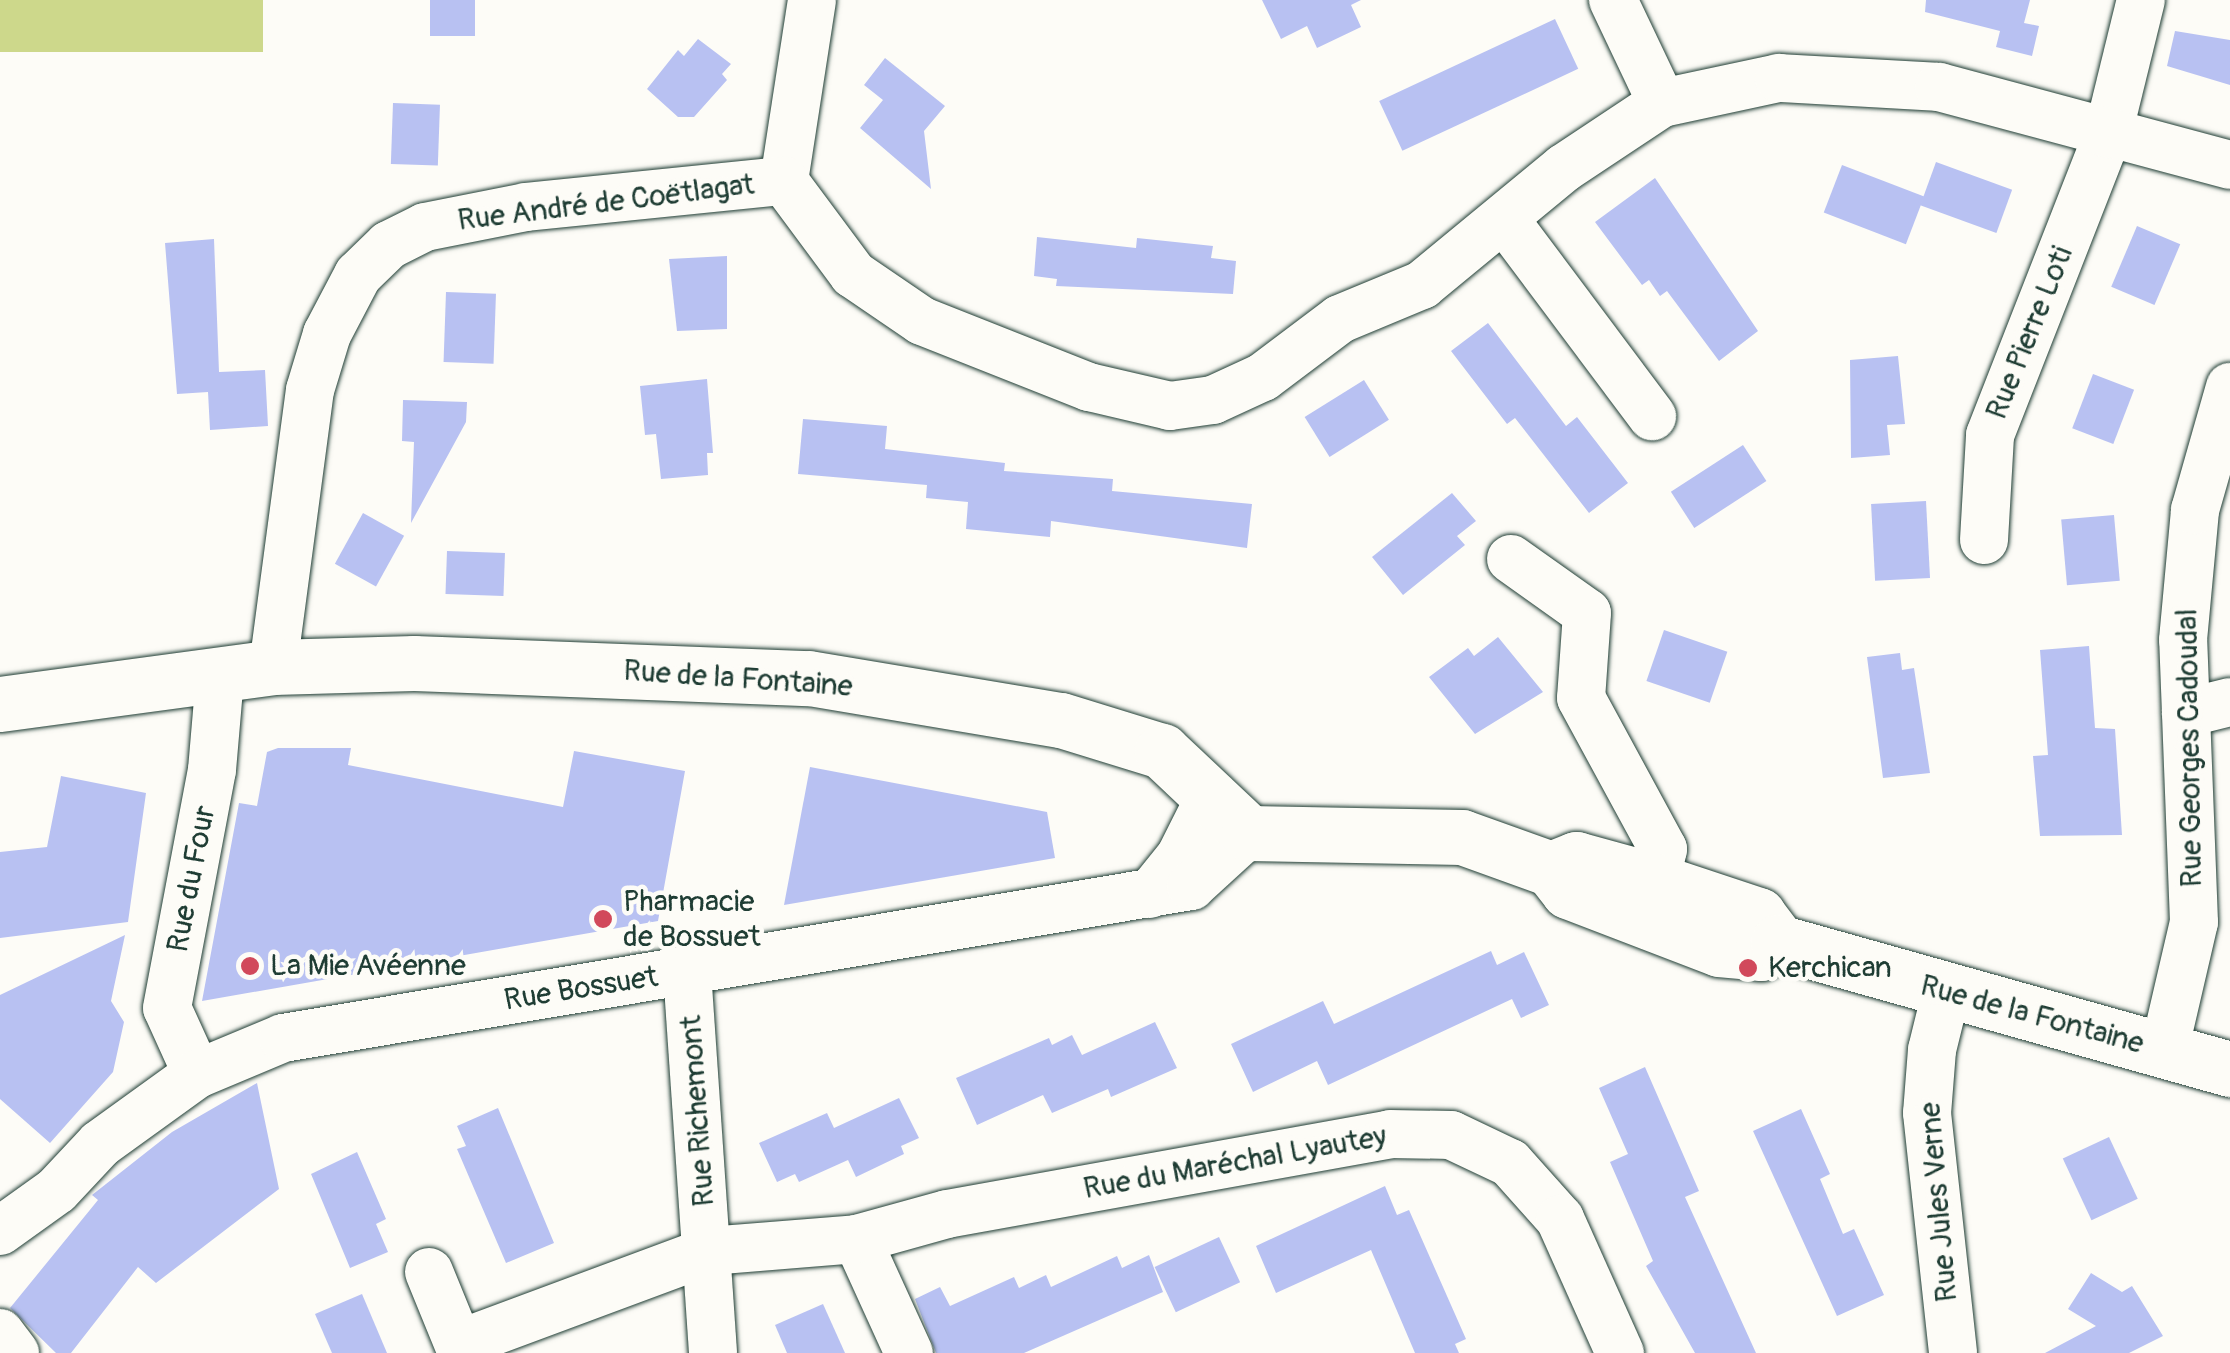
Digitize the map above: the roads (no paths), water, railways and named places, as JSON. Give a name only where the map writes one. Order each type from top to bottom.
[{"type":"main road","name":"Rue de la Fontaine","points":[[0,704],[274,667],[414,663],[808,678],[1060,720],[1162,752],[1229,816],[1462,837],[1551,869],[1568,892],[1651,903],[1750,954],[1778,942],[1946,993],[2230,1069]]},
{"type":"street","points":[[784,182],[812,0]]},
{"type":"street","points":[[1613,0],[1662,102]]},
{"type":"street","name":"Rue Pierre Loti","points":[[1984,540],[1990,434],[2108,134],[2140,0]]},
{"type":"street","name":"Rue André de Coëtlagat","points":[[274,667],[310,390],[327,334],[358,275],[389,245],[426,226],[526,207],[784,182],[853,274],[922,322],[1089,387],[1170,406],[1213,400],[1263,376],[1340,320],[1422,285],[1506,222],[1564,168],[1662,102],[1779,78],[1939,87],[2230,165]]},
{"type":"street","points":[[1506,222],[1652,416]]},
{"type":"street","name":"Rue Georges Cadoudal","points":[[2164,1051],[2194,922],[2208,708],[2183,640],[2195,510],[2230,387]]},
{"type":"street","points":[[1511,559],[1587,613],[1581,698],[1663,849],[1651,903]]},
{"type":"street","name":"Rue du Four","points":[[198,1074],[167,1008],[212,770],[220,676]]},
{"type":"street","name":"Rue Bossuet","points":[[0,1231],[56,1190],[100,1144],[198,1074],[283,1038],[1150,894],[1180,857],[1229,816]]},
{"type":"street","name":"Rue Richemont","points":[[687,972],[713,1353]]},
{"type":"street","name":"Rue Jules Verne","points":[[1946,993],[1932,1050],[1927,1113],[1952,1353]]},
{"type":"street","name":"Rue du Maréchal Lyautey","points":[[708,1251],[857,1240],[947,1214],[1352,1141],[1451,1135],[1510,1163],[1560,1219],[1620,1353]]},
{"type":"street","points":[[857,1240],[909,1353]]},
{"type":"street","name":"Rue Richemont","points":[[429,1272],[460,1349],[708,1251]]},
{"type":"street","points":[[0,1334],[15,1353]]},
{"type":"place","name":"Pharmacie de Bossuet","points":[[603,919]]},
{"type":"place","name":"La Mie Avéenne","points":[[250,966]]},
{"type":"place","name":"Kerchican","points":[[1748,968]]}]
